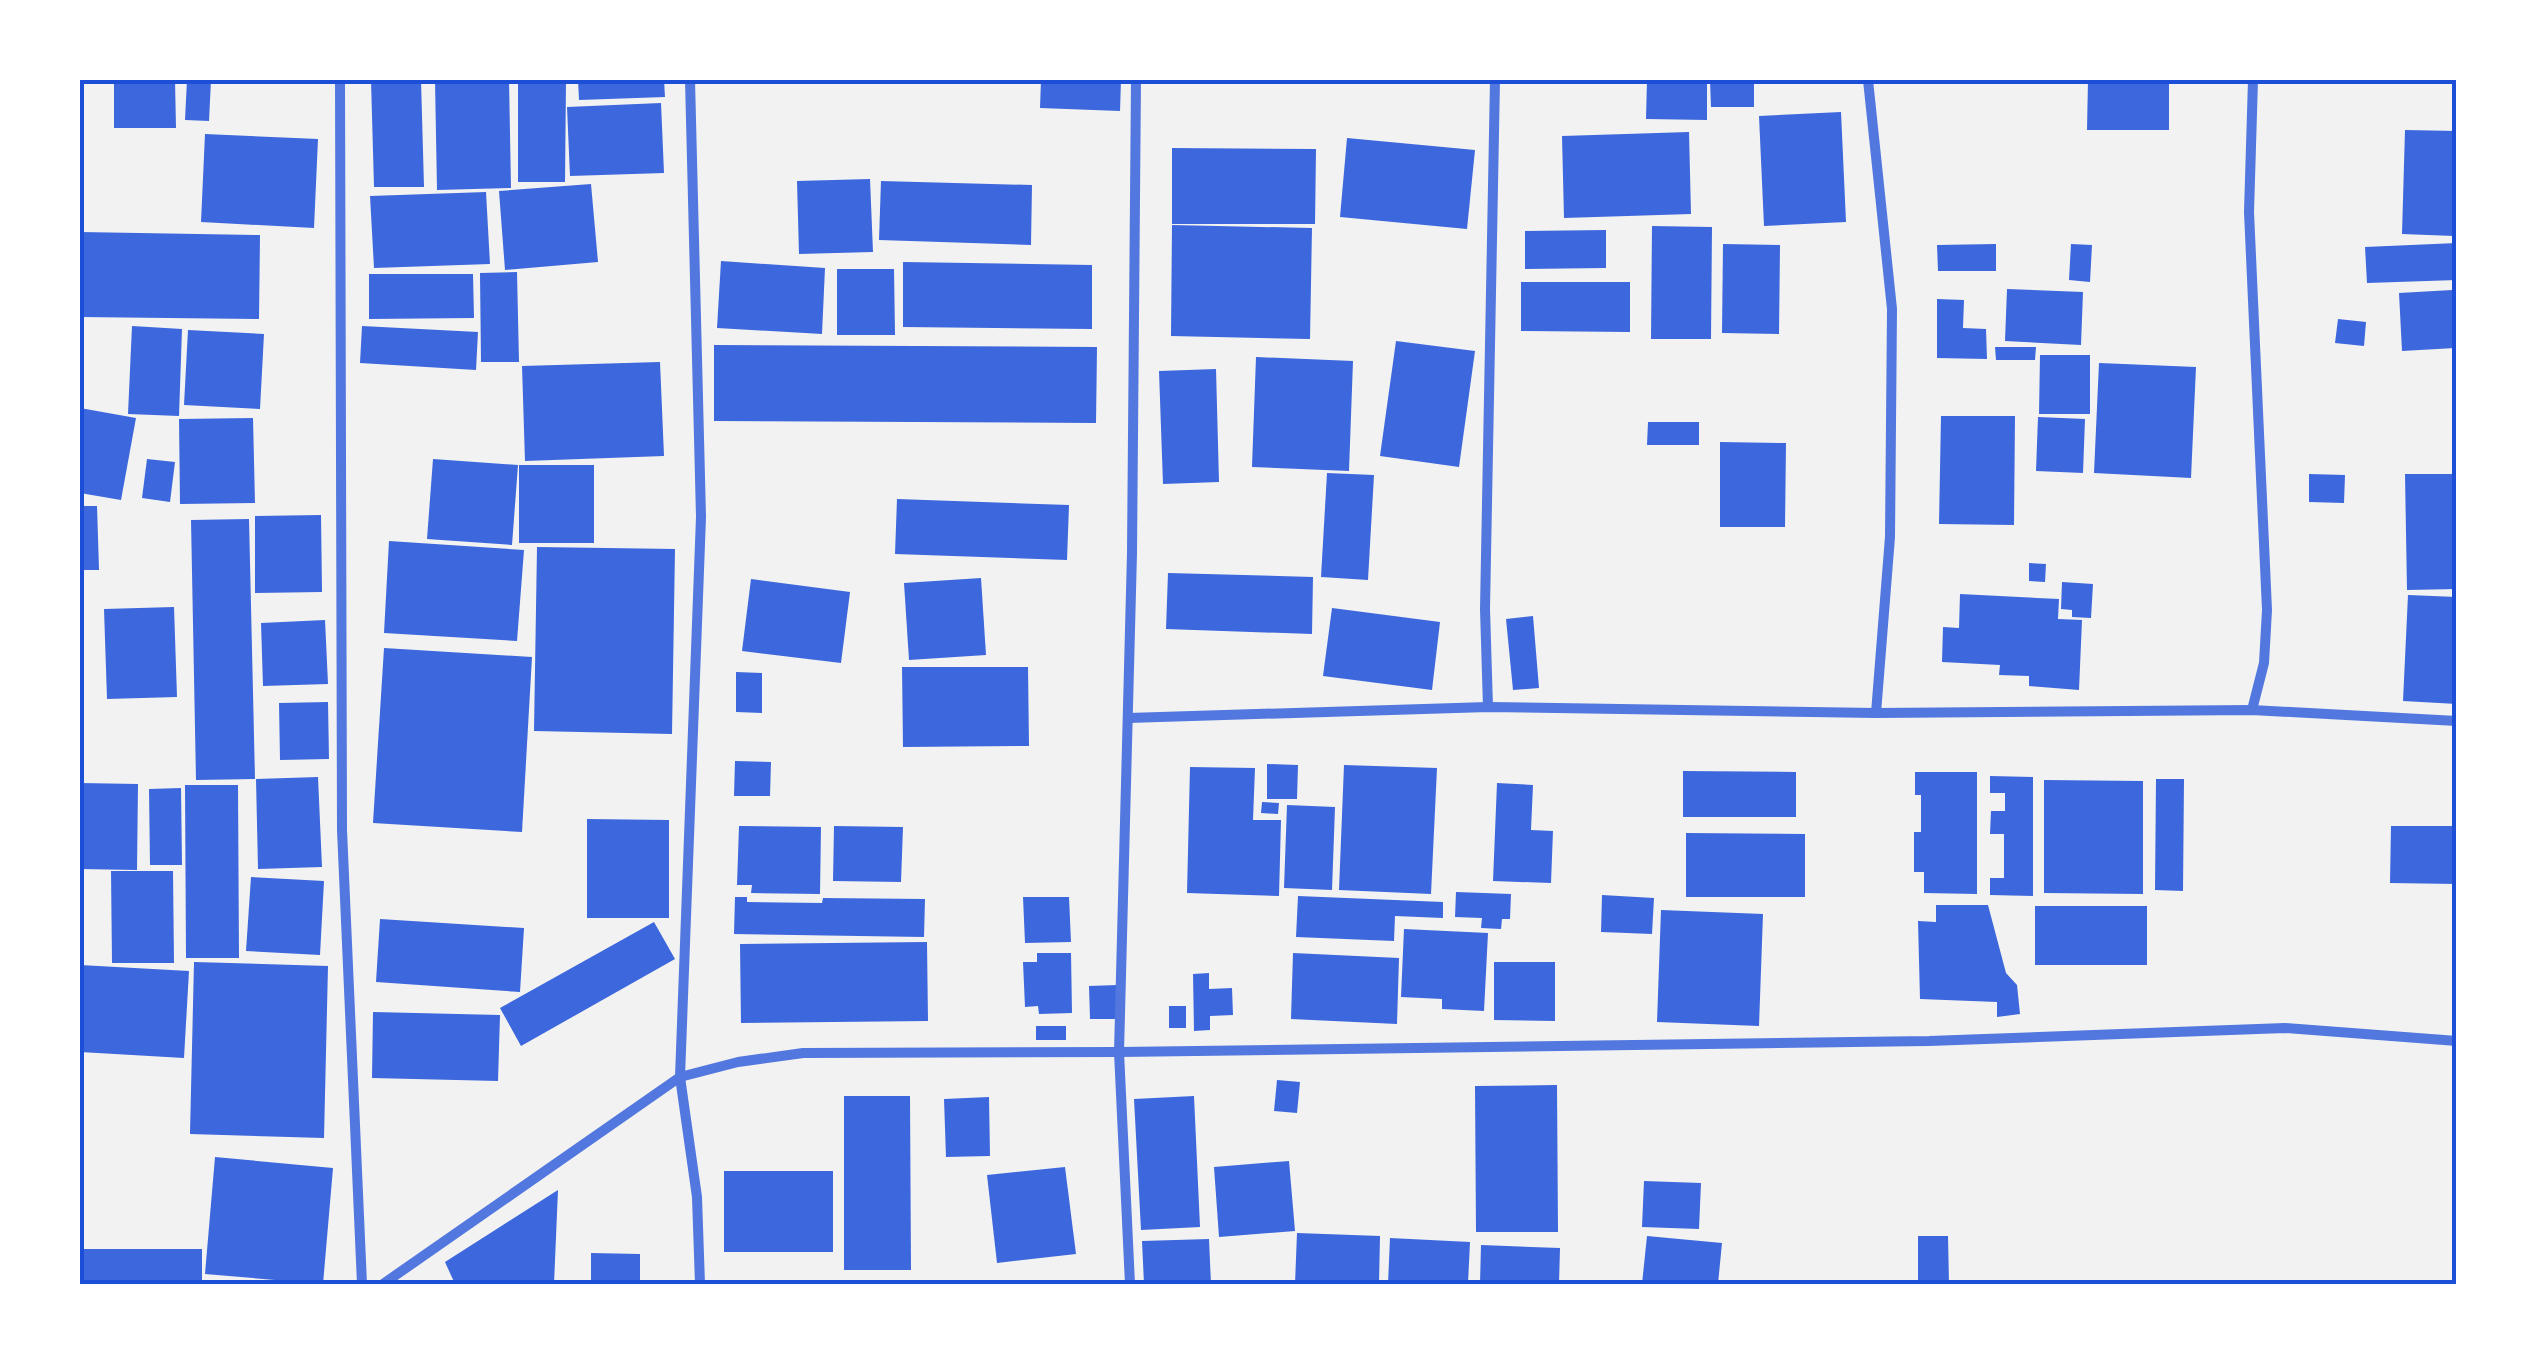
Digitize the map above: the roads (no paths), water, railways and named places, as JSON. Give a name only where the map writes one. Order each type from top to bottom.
[{"type":"street","points":[[340,80],[342,830],[362,1284]]},
{"type":"street","points":[[690,80],[700,517],[680,1077],[697,1197],[700,1284]]},
{"type":"street","points":[[1130,1284],[1119,1052],[1128,718],[1136,80]]},
{"type":"street","points":[[1488,707],[1484,609],[1496,80]]},
{"type":"street","points":[[1868,80],[1892,309],[1890,538],[1876,713]]},
{"type":"street","points":[[2252,710],[2264,663],[2267,610],[2249,212],[2253,80]]},
{"type":"street","points":[[1128,718],[1488,707],[1876,713],[2252,710],[2457,721]]},
{"type":"street","points":[[383,1284],[680,1077],[738,1062],[803,1053],[1909,1042],[2285,1028],[2457,1041]]}]
